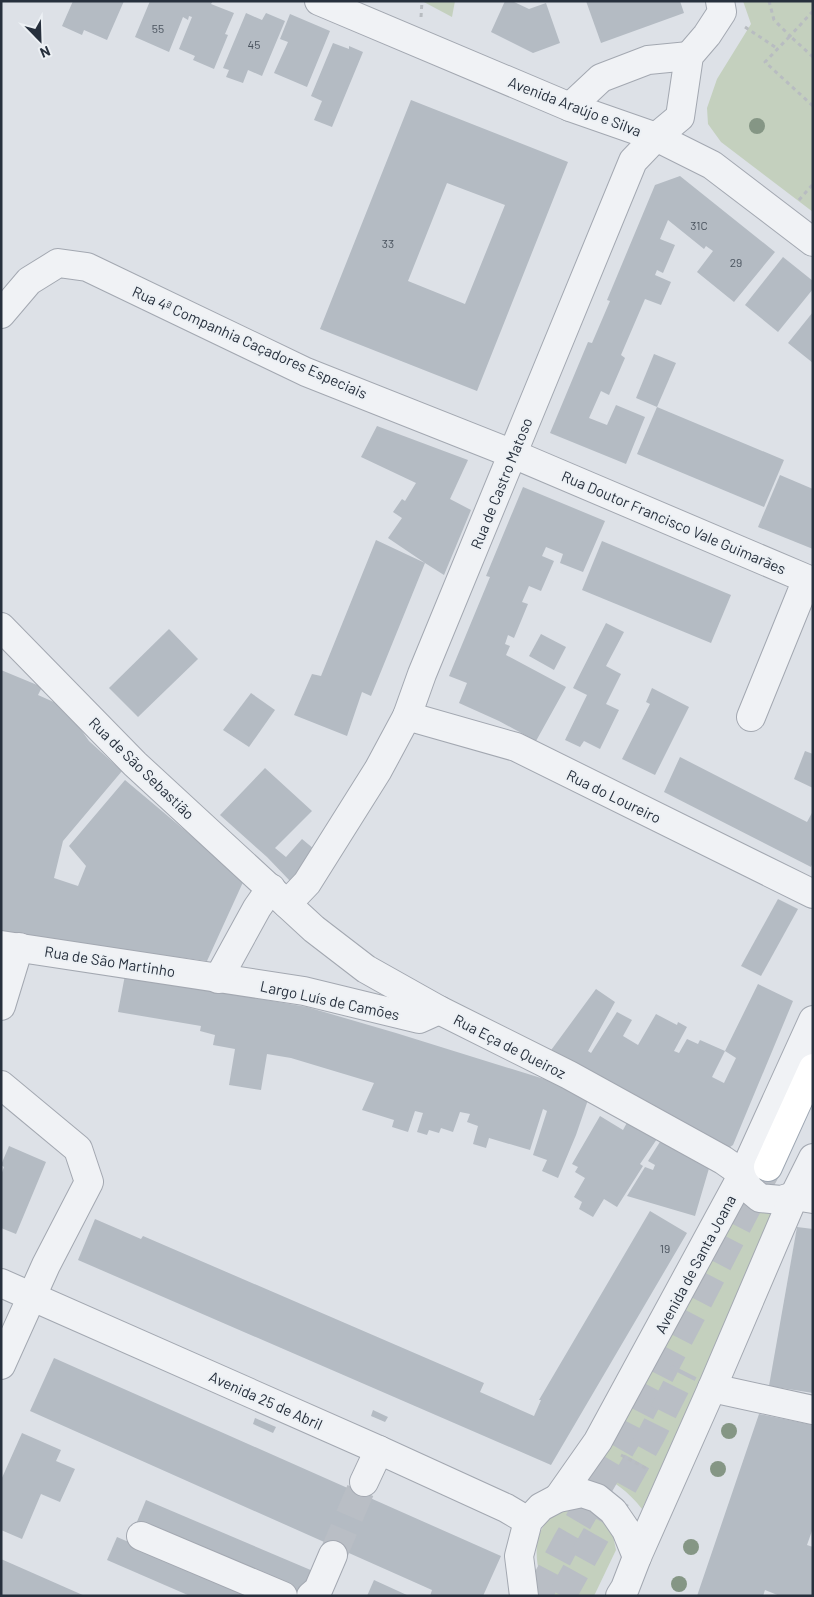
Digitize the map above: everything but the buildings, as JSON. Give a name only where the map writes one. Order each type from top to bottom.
[{"type":"main road","name":"Avenida de Santa Joana","points":[[780,1182],[813,1068]]},
{"type":"main road","name":"Avenida de Santa Joana","points":[[780,1182],[813,1109]]},
{"type":"street","name":"Avenida Araújo e Silva","points":[[319,1],[570,107],[656,137],[712,165],[813,242]]},
{"type":"street","points":[[570,107],[600,78],[648,60],[689,56],[707,35],[721,6]]},
{"type":"street","name":"Rua de Castro Matoso","points":[[218,978],[257,908],[306,883],[378,770],[407,716],[422,674],[634,161],[656,137],[680,117],[689,56]]},
{"type":"street","name":"Rua 4ª Companhia Caçadores Especiais","points":[[1,314],[29,281],[58,263],[87,267],[306,372],[513,454]]},
{"type":"street","name":"Rua Doutor Francisco Vale Guimarães","points":[[513,454],[807,579],[751,717]]},
{"type":"street","name":"Rua de São Sebastião","points":[[1,626],[135,764],[279,896]]},
{"type":"street","name":"Rua do Loureiro","points":[[407,716],[516,747],[813,894]]},
{"type":"street","name":"Rua Eça de Queiroz","points":[[279,896],[314,929],[366,969],[439,1010],[569,1075],[724,1160],[780,1182]]},
{"type":"street","points":[[1,1006],[10,946]]},
{"type":"street","name":"Rua de São Martinho","points":[[10,946],[218,978]]},
{"type":"street","name":"Largo Luís de Camões","points":[[218,978],[304,991],[419,1020],[439,1010]]},
{"type":"street","name":"Avenida de Santa Joana","points":[[624,1593],[637,1557],[712,1388],[780,1182],[813,1020]]},
{"type":"street","points":[[1,1085],[78,1150],[89,1182],[46,1265],[1,1365]]},
{"type":"street","name":"Avenida de Santa Joana","points":[[558,1498],[780,1182],[813,1158]]},
{"type":"street","name":"Avenida 25 de Abril","points":[[1,1283],[379,1450],[506,1508],[528,1521]]},
{"type":"street","points":[[712,1388],[813,1410]]},
{"type":"street","points":[[364,1482],[379,1450]]},
{"type":"street","points":[[520,1593],[519,1556],[528,1521],[541,1507],[558,1498],[582,1493],[597,1498],[613,1511],[626,1530],[637,1557]]},
{"type":"street","points":[[141,1536],[284,1596]]},
{"type":"street","points":[[310,1596],[318,1590],[333,1555]]},
{"type":"path","points":[[769,1],[774,20],[813,57]]},
{"type":"path","points":[[721,6],[778,49]]},
{"type":"path","points":[[813,11],[766,62],[813,106]]},
{"type":"path","points":[[795,204],[813,184]]},
{"type":"path","points":[[616,1452],[657,1475]]},
{"type":"green space","points":[[422,1],[455,1],[452,17]]},
{"type":"green space","points":[[743,1],[813,1],[813,212],[721,142],[708,124],[707,108],[717,79],[751,24]]},
{"type":"green space","points":[[742,1196],[778,1213],[642,1509],[620,1487],[594,1472]]},
{"type":"green space","points":[[574,1505],[589,1509],[601,1517],[612,1531],[616,1550],[594,1596],[548,1596],[543,1586],[537,1563],[538,1541],[547,1521],[563,1509]]},
{"type":"tunnel","points":[[538,1596],[567,1541],[634,1426],[768,1167]]},
{"type":"tunnel","points":[[562,1596],[651,1436],[684,1371]]},
{"type":"tunnel","points":[[333,1555],[364,1482]]}]
